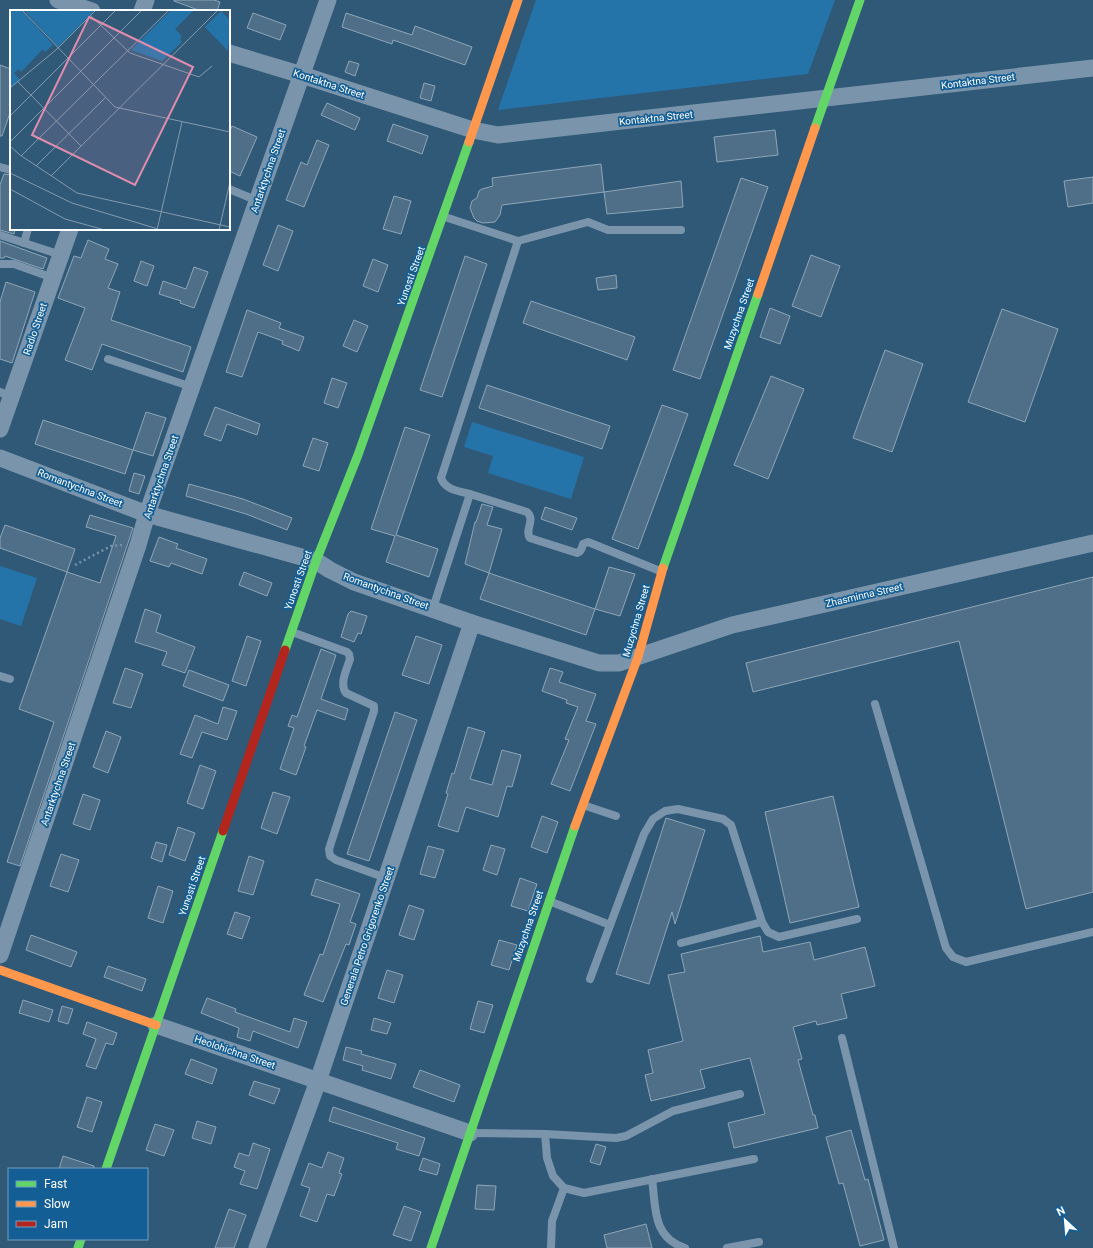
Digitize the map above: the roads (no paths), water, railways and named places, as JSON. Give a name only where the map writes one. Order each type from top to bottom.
[{"type":"street","points":[[58,0],[89,10]]},
{"type":"street","points":[[142,10],[146,0]]},
{"type":"street","name":"Antarktychna Street","points":[[0,956],[5,927],[138,545],[147,514],[328,0]]},
{"type":"street","name":"Yunosti Street","points":[[106,1168],[316,561],[358,455],[443,217],[518,0]]},
{"type":"street","name":"Muzychna Street","points":[[431,1248],[582,804],[638,658],[662,572],[860,0]]},
{"type":"street","name":"Kontaktna Street","points":[[230,53],[472,130],[498,135],[1093,68]]},
{"type":"street","name":"Radio Street","points":[[0,429],[6,395],[53,278],[70,230]]},
{"type":"street","name":"Romantychna Street","points":[[0,458],[147,514],[316,561],[354,582],[433,608],[472,623],[599,663],[619,663],[638,658]]},
{"type":"street","name":"Zhasminna Street","points":[[638,658],[732,625],[1093,543]]},
{"type":"street","name":"Generala Petro Grigorenko Street","points":[[257,1248],[318,1081],[472,623]]},
{"type":"street","name":"Heolohichna Street","points":[[0,970],[143,1021],[470,1133]]},
{"type":"lane","points":[[0,166],[10,170]]},
{"type":"lane","points":[[230,189],[258,200]]},
{"type":"lane","points":[[443,217],[518,241],[588,222],[608,230],[682,230]]},
{"type":"lane","points":[[24,243],[28,230]]},
{"type":"lane","points":[[0,235],[61,255]]},
{"type":"lane","points":[[518,241],[442,478],[443,484],[448,488],[527,512],[530,514],[531,518],[528,532],[530,538],[576,553],[581,550],[583,544],[588,542],[662,572]]},
{"type":"lane","points":[[0,264],[14,264],[53,278]]},
{"type":"lane","points":[[108,359],[192,387]]},
{"type":"lane","points":[[433,608],[470,494]]},
{"type":"lane","points":[[291,632],[347,652],[350,659],[343,689],[346,693],[374,706],[374,711],[329,849],[330,856],[336,860],[386,878]]},
{"type":"lane","points":[[0,676],[10,679]]},
{"type":"lane","points":[[875,704],[946,948],[953,957],[966,962],[1093,932]]},
{"type":"lane","points":[[582,804],[616,816]]},
{"type":"lane","points":[[590,979],[644,834],[653,819],[665,811],[678,809],[724,819],[731,825],[762,922],[768,932],[779,937],[857,920]]},
{"type":"lane","points":[[548,901],[610,925]]},
{"type":"lane","points":[[681,943],[762,922]]},
{"type":"lane","points":[[842,1038],[894,1248]]},
{"type":"lane","points":[[470,1133],[545,1134],[616,1138],[626,1136],[673,1111],[740,1094]]},
{"type":"lane","points":[[545,1134],[547,1158],[553,1176],[564,1188],[584,1193],[754,1158]]},
{"type":"lane","points":[[652,1179],[658,1225],[668,1239],[685,1248]]},
{"type":"lane","points":[[551,1248],[552,1221],[564,1188]]},
{"type":"lane","points":[[727,1248],[759,1242]]}]
